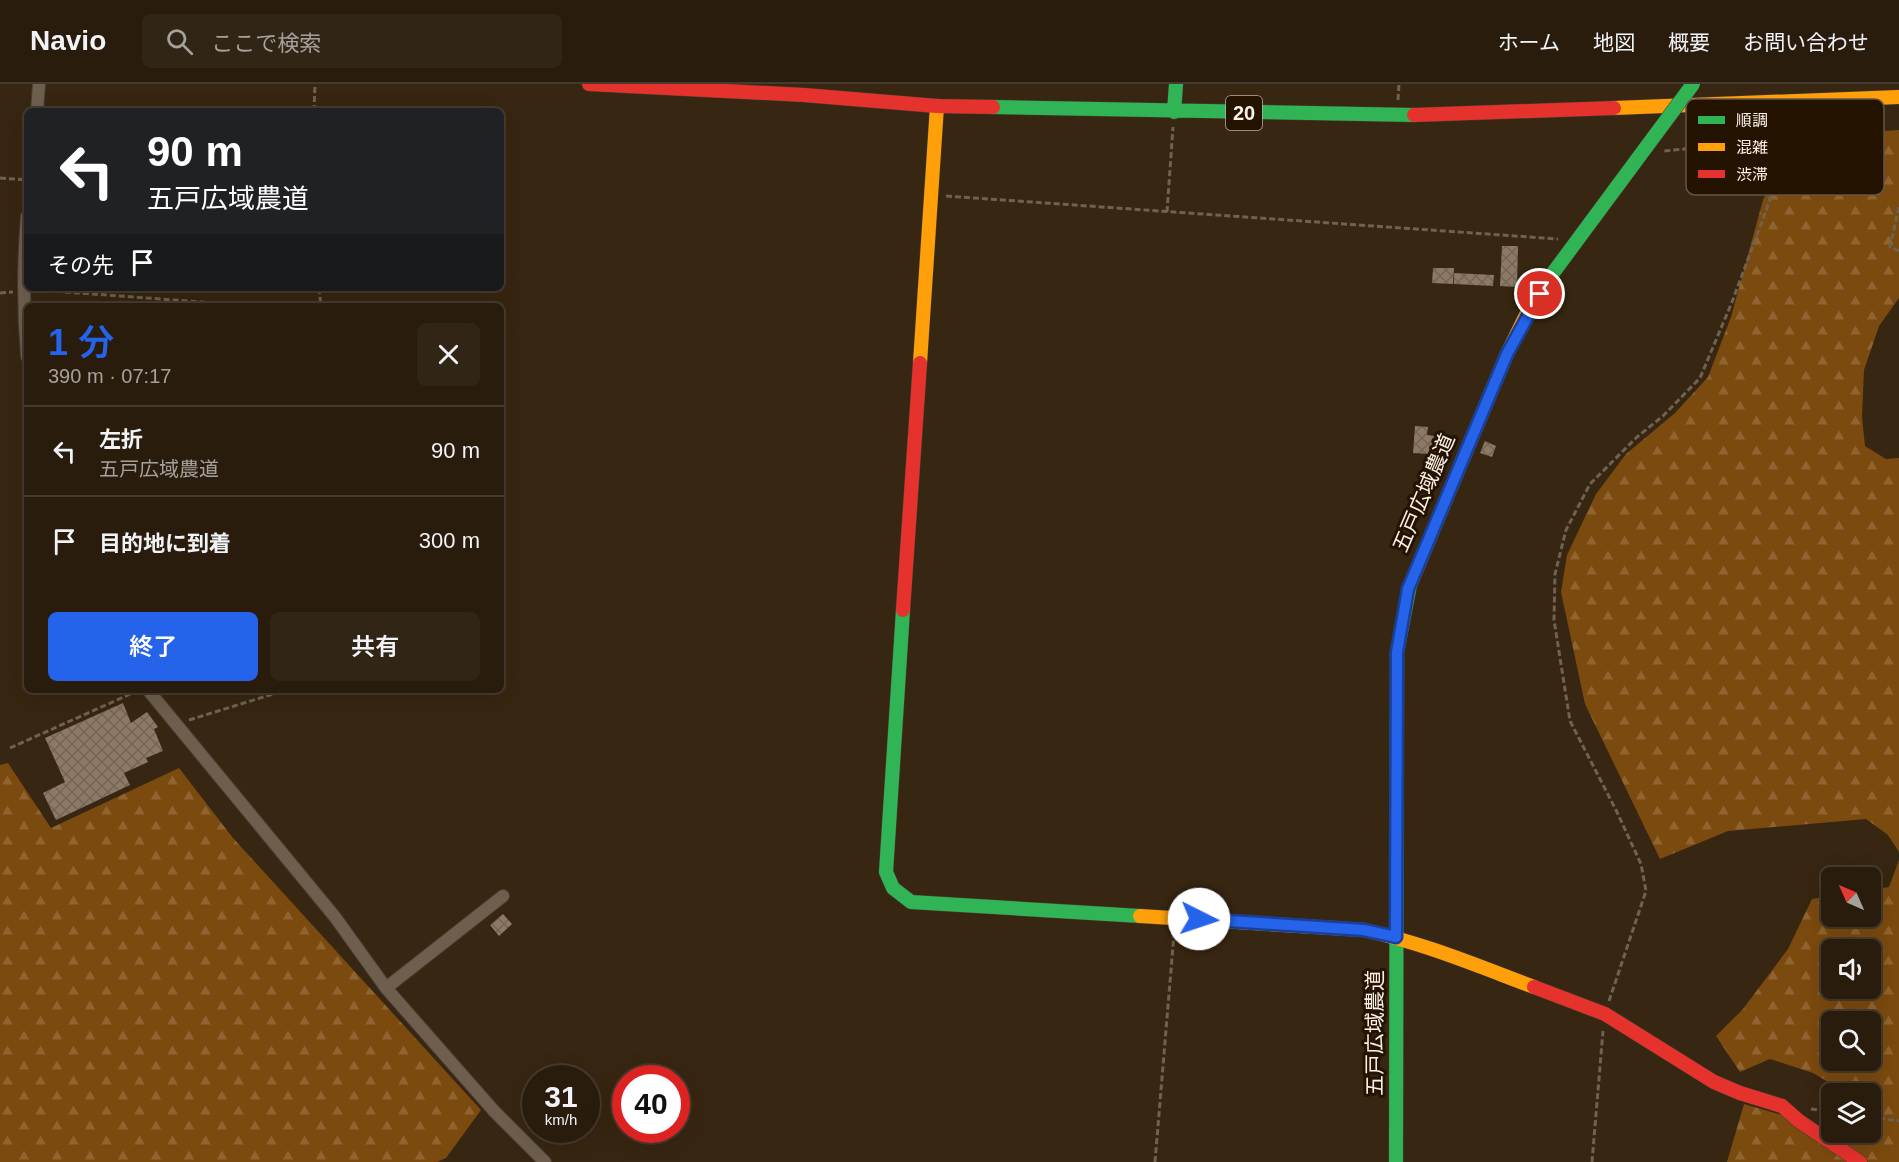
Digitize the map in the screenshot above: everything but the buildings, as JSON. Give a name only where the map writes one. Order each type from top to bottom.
[{"type":"street","points":[[37,108],[39,84]]},
{"type":"street","name":"20","points":[[589,84],[804,95],[937,106],[1174,112],[1398,116],[1686,105]]},
{"type":"street","points":[[1174,112],[1176,84]]},
{"type":"street","name":"五戸広域農道","points":[[1396,1162],[1397,652],[1408,589],[1507,354],[1529,310],[1575,241],[1692,84]]},
{"type":"street","name":"20","points":[[1846,99],[1899,97]]},
{"type":"street","points":[[937,106],[886,872],[893,888],[911,902],[1364,930],[1396,937],[1605,1014],[1714,1082],[1782,1106],[1860,1162]]},
{"type":"street","points":[[24,252],[24,308]]},
{"type":"street","points":[[150,693],[334,917],[386,988],[494,1111],[544,1162]]},
{"type":"street","points":[[386,988],[503,896]]},
{"type":"path","points":[[314,108],[315,84]]},
{"type":"path","points":[[1167,212],[1174,112]]},
{"type":"path","points":[[1644,150],[1686,147]]},
{"type":"path","points":[[0,178],[24,180]]},
{"type":"path","points":[[931,195],[1575,241]]},
{"type":"path","points":[[1592,1162],[1605,1014],[1646,891],[1641,864],[1570,721],[1554,620],[1555,574],[1566,530],[1590,484],[1700,378],[1732,302],[1771,195]]},
{"type":"path","points":[[1899,207],[1890,247],[1899,251]]},
{"type":"path","points":[[23,292],[32,291]]},
{"type":"path","points":[[55,291],[216,303]]},
{"type":"path","points":[[9,748],[132,693]]},
{"type":"path","points":[[176,724],[276,693]]},
{"type":"path","points":[[1155,1162],[1176,917]]},
{"type":"path","points":[[1881,1118],[1899,1120]]},
{"type":"green space","points":[[1899,130],[1899,298],[1879,326],[1864,370],[1862,417],[1865,446],[1886,459],[1899,458],[1899,852],[1888,835],[1866,819],[1728,831],[1660,859],[1585,704],[1561,592],[1567,555],[1596,494],[1626,454],[1675,413],[1708,377],[1731,317],[1765,195],[1884,195],[1884,131]]},
{"type":"green space","points":[[8,763],[51,828],[179,768],[233,838],[481,1110],[446,1158],[437,1162],[0,1162],[0,765]]},
{"type":"green space","points":[[1899,860],[1899,1162],[1727,1162],[1744,1104],[1821,1126],[1821,1143],[1881,1143],[1881,1083],[1830,1083],[1813,1073],[1770,1059],[1740,1072],[1716,1036],[1743,1009],[1788,949],[1812,899],[1821,898],[1821,927],[1881,927],[1881,888],[1889,887]]},
{"type":"traffic: fast","points":[[1174,112],[1176,84]]},
{"type":"traffic: fast","points":[[1647,146],[1693,84]]},
{"type":"traffic: fast","points":[[993,107],[1414,115]]},
{"type":"traffic: fast","points":[[1526,315],[1550,277],[1647,146]]},
{"type":"traffic: fast","points":[[1396,1162],[1397,652],[1410,585]]},
{"type":"traffic: fast","points":[[903,610],[886,872],[893,888],[911,902],[1140,916]]},
{"type":"traffic: slow","points":[[1847,99],[1899,97]]},
{"type":"traffic: slow","points":[[1614,108],[1686,105]]},
{"type":"traffic: slow","points":[[920,363],[937,106]]},
{"type":"traffic: slow","points":[[1410,585],[1507,354],[1526,315]]},
{"type":"traffic: slow","points":[[1140,916],[1364,930],[1429,948],[1534,987]]},
{"type":"traffic: jam","points":[[589,84],[804,95],[937,106],[993,107]]},
{"type":"traffic: jam","points":[[1414,115],[1614,108]]},
{"type":"traffic: jam","points":[[903,610],[920,363]]},
{"type":"traffic: jam","points":[[1534,987],[1605,1014],[1714,1082],[1782,1106],[1799,1121],[1860,1162]]},
{"type":"route","points":[[1199,919],[1364,930],[1396,937],[1397,652],[1401,620],[1408,589],[1427,539],[1507,354],[1529,310],[1540,294]]}]
